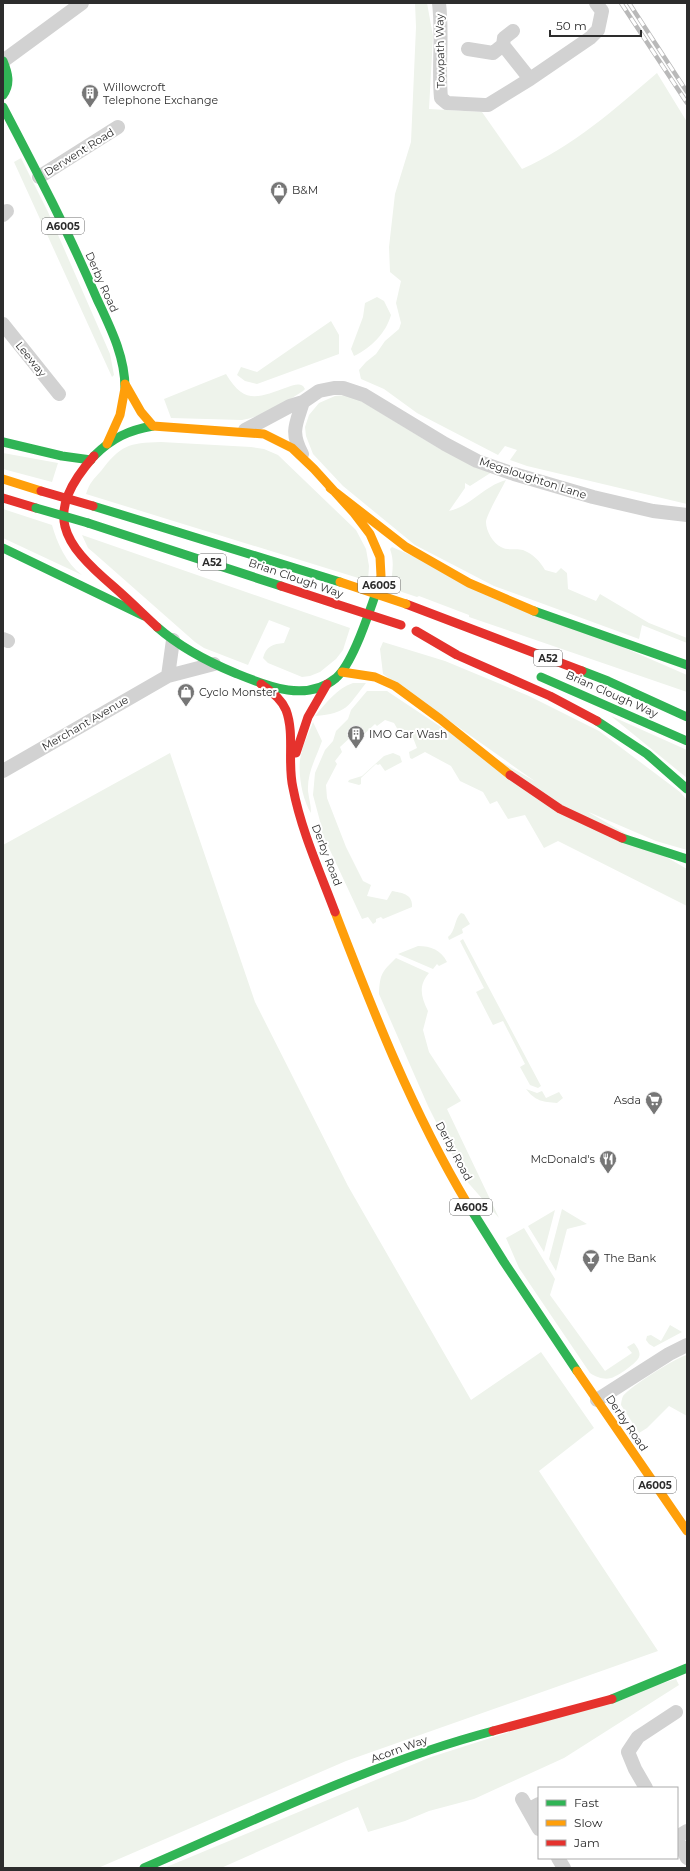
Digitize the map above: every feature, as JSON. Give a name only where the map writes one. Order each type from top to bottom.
[{"type":"main road","points":[[3,61],[8,72],[9,80],[7,90],[3,95]]},
{"type":"main road","name":"Derby Road","points":[[3,107],[92,286],[117,347],[126,384],[135,405],[145,419],[154,426]]},
{"type":"main road","name":"Derby Road","points":[[108,444],[118,422],[126,384]]},
{"type":"main road","points":[[108,444],[126,432],[154,426]]},
{"type":"main road","name":"A6005","points":[[154,426],[264,434],[274,438],[286,444],[303,457],[365,525],[379,551],[382,570],[379,586],[350,659],[342,672],[327,684]]},
{"type":"main road","points":[[3,442],[62,456],[91,460]]},
{"type":"main road","name":"A6005","points":[[108,444],[77,476],[70,490],[64,507],[65,527],[72,543],[82,557],[144,616],[189,652],[261,684]]},
{"type":"main road","name":"Brian Clough Way","points":[[3,479],[340,582],[406,604],[608,681],[687,717]]},
{"type":"main road","points":[[330,488],[410,550],[469,583],[558,620],[687,665]]},
{"type":"main road","name":"Brian Clough Way","points":[[3,498],[199,558],[402,625],[475,652]]},
{"type":"main road","points":[[3,548],[144,616]]},
{"type":"main road","points":[[416,631],[468,660],[550,696],[606,726],[647,754],[687,789]]},
{"type":"main road","points":[[342,672],[375,677],[394,686],[425,706],[523,784],[568,814],[595,828],[631,842],[687,859]]},
{"type":"main road","name":"Brian Clough Way","points":[[533,674],[687,741]]},
{"type":"main road","points":[[608,681],[658,694]]},
{"type":"main road","points":[[261,684],[287,691],[310,691],[327,684]]},
{"type":"main road","name":"Derby Road","points":[[261,684],[281,700],[285,709],[288,721],[290,772],[303,824],[355,962],[395,1059],[421,1116],[454,1179],[518,1283],[687,1532]]},
{"type":"main road","name":"Derby Road","points":[[293,788],[295,762],[302,730],[314,704],[327,684]]},
{"type":"main road","name":"Acorn Way","points":[[669,1674],[687,1658]]},
{"type":"main road","name":"Acorn Way","points":[[144,1868],[411,1756],[468,1738],[598,1704],[627,1694],[669,1674],[687,1668]]},
{"type":"street","points":[[3,61],[82,3]]},
{"type":"street","name":"Towpath Way","points":[[439,3],[441,41],[439,77],[441,98],[447,103],[488,105],[530,79]]},
{"type":"street","points":[[503,45],[530,79],[590,38],[598,30],[602,11],[596,3]]},
{"type":"street","points":[[468,49],[492,53],[503,45],[504,38],[513,31]]},
{"type":"street","name":"Derwent Road","points":[[39,177],[118,127]]},
{"type":"street","name":"Leeway","points":[[3,324],[59,394]]},
{"type":"street","name":"Megaloughton Lane","points":[[241,432],[290,406],[303,402],[319,391],[334,388],[360,393],[445,444],[477,460],[514,474],[592,497],[653,511],[687,515]]},
{"type":"street","points":[[303,402],[296,419],[294,432],[296,443],[303,457]]},
{"type":"street","points":[[168,676],[173,640]]},
{"type":"street","name":"Merchant Avenue","points":[[3,771],[168,676],[214,664]]},
{"type":"street","points":[[597,1400],[669,1354],[687,1345]]},
{"type":"street","points":[[645,1787],[635,1769],[628,1752],[638,1737],[676,1712]]},
{"type":"street","points":[[530,1804],[538,1826]]},
{"type":"street","points":[[678,1837],[687,1831]]},
{"type":"street","points":[[678,1840],[687,1858]]},
{"type":"street","points":[[559,1859],[564,1868]]},
{"type":"shaded area","points":[[415,3],[427,3],[433,36],[429,109],[482,112],[522,169],[558,150],[576,138],[657,73],[687,122],[687,504],[527,466],[510,460],[517,450],[505,446],[498,455],[417,413],[384,389],[361,379],[359,370],[376,354],[385,341],[399,329],[401,323],[396,303],[401,281],[390,272],[389,247],[395,194],[411,142],[416,27]]},
{"type":"shaded area","points":[[21,158],[48,212],[110,354],[114,375],[112,377],[14,162]]},
{"type":"shaded area","points":[[377,297],[384,301],[391,315],[389,322],[382,334],[372,344],[354,356],[351,349],[363,317],[365,303]]},
{"type":"shaded area","points":[[331,321],[339,335],[339,354],[257,384],[245,381],[237,375],[241,367],[257,372]]},
{"type":"shaded area","points":[[226,374],[233,384],[246,395],[261,396],[296,385],[301,385],[305,389],[296,396],[274,408],[259,415],[242,420],[171,418],[164,399]]},
{"type":"shaded area","points":[[335,396],[353,396],[440,449],[492,472],[470,486],[465,483],[465,488],[449,511],[464,505],[491,487],[506,480],[491,508],[486,522],[489,533],[495,543],[503,548],[520,549],[527,552],[536,558],[545,570],[556,573],[561,568],[567,573],[568,589],[596,601],[600,594],[649,623],[687,638],[687,643],[642,625],[639,639],[494,586],[415,545],[343,486],[313,454],[306,436],[305,427],[309,415],[319,403]]},
{"type":"shaded area","points":[[161,442],[251,447],[264,449],[278,455],[356,530],[366,549],[369,566],[368,581],[86,494],[94,479],[108,462],[120,451],[126,447],[141,443]]},
{"type":"shaded area","points":[[3,453],[58,463],[52,482],[3,469]]},
{"type":"shaded area","points":[[3,509],[52,525],[67,559],[82,575],[3,538]]},
{"type":"shaded area","points":[[82,535],[350,628],[343,650],[336,659],[320,672],[302,677],[268,663],[263,658],[270,646],[284,643],[290,628],[269,620],[248,665],[204,648],[195,642],[88,548]]},
{"type":"shaded area","points":[[392,547],[687,675],[687,692],[469,617],[469,615],[419,596],[417,597],[390,588],[393,564],[390,549]]},
{"type":"shaded area","points":[[383,642],[445,661],[529,696],[599,731],[680,792],[687,800],[687,850],[656,841],[563,801],[383,674],[380,649]]},
{"type":"shaded area","points":[[353,683],[366,683],[346,707],[341,711],[315,716],[327,701],[336,693]]},
{"type":"shaded area","points":[[367,691],[387,691],[441,727],[687,869],[687,906],[558,841],[544,848],[525,815],[508,819],[497,801],[490,804],[483,792],[460,781],[451,766],[425,752],[412,759],[410,758],[409,752],[417,748],[412,735],[402,737],[394,723],[385,720],[377,726],[375,724],[359,739],[354,734],[340,747],[342,752],[335,761],[337,764],[326,785],[327,798],[346,847],[363,881],[371,885],[367,896],[387,900],[392,891],[406,895],[411,899],[412,907],[383,919],[381,917],[376,919],[376,922],[373,924],[368,917],[362,919],[322,833],[313,795],[315,773],[325,750],[333,741],[336,731],[348,719],[351,710]]},
{"type":"shaded area","points":[[611,716],[687,750],[687,778]]},
{"type":"shaded area","points":[[313,722],[322,741],[312,766],[308,784],[311,813],[305,801],[301,785],[300,761],[302,751]]},
{"type":"shaded area","points":[[170,753],[255,1002],[348,1186],[471,1400],[541,1352],[594,1428],[539,1471],[658,1651],[346,1761],[98,1868],[3,1868],[3,845]]},
{"type":"shaded area","points":[[393,753],[400,756],[402,762],[385,771],[380,764],[376,764],[361,778],[361,784],[359,785],[348,782],[349,780],[362,776],[384,756]]},
{"type":"shaded area","points":[[461,913],[464,914],[470,924],[462,929],[463,933],[449,940],[448,937],[451,934],[457,918]]},
{"type":"shaded area","points":[[463,939],[541,1086],[538,1088],[530,1085],[520,1067],[525,1064],[503,1021],[493,1025],[476,992],[484,988],[460,941]]},
{"type":"shaded area","points":[[418,946],[427,947],[439,952],[447,962],[439,966],[437,964],[433,969],[398,954]]},
{"type":"shaded area","points":[[396,958],[429,973],[423,982],[422,996],[428,1011],[423,1030],[429,1052],[461,1101],[447,1109],[499,1218],[464,1178],[428,1106],[379,994],[381,977]]},
{"type":"shaded area","points":[[526,1089],[537,1093],[542,1091],[546,1098],[559,1092],[563,1098],[557,1103],[543,1101],[533,1096]]},
{"type":"shaded area","points":[[562,1209],[587,1224],[567,1229],[556,1271],[549,1259]]},
{"type":"shaded area","points":[[555,1210],[544,1252],[528,1226]]},
{"type":"shaded area","points":[[524,1228],[555,1279],[550,1295],[605,1371],[632,1353],[627,1347],[634,1343],[639,1351],[639,1357],[627,1369],[608,1379],[600,1378],[590,1373],[519,1268],[506,1238]]},
{"type":"shaded area","points":[[670,1325],[682,1332],[654,1347],[649,1344],[646,1340],[647,1336],[651,1335],[661,1341]]},
{"type":"shaded area","points":[[687,1355],[687,1416],[669,1406],[647,1428],[639,1433],[621,1405],[623,1396],[654,1373],[673,1361]]},
{"type":"shaded area","points":[[676,1679],[679,1685],[564,1758],[474,1799],[429,1811],[405,1821],[368,1832],[358,1807],[221,1868],[164,1868],[431,1757]]},
{"type":"railway","points":[[621,3],[687,103]]},
{"type":"railway","points":[[629,3],[687,92]]},
{"type":"traffic: fast","points":[[3,61],[8,78],[6,91],[3,95]]},
{"type":"traffic: fast","points":[[3,107],[64,226],[112,331],[120,353],[125,388]]},
{"type":"traffic: fast","points":[[94,456],[107,444],[121,436],[136,430],[153,426]]},
{"type":"traffic: fast","points":[[3,442],[62,456],[91,460]]},
{"type":"traffic: fast","points":[[93,506],[340,582]]},
{"type":"traffic: fast","points":[[36,508],[88,523]]},
{"type":"traffic: fast","points":[[88,523],[281,586]]},
{"type":"traffic: fast","points":[[3,548],[144,616]]},
{"type":"traffic: fast","points":[[157,627],[166,635],[194,653],[214,664],[247,678],[286,690],[312,690],[336,678],[342,671],[354,650],[376,593]]},
{"type":"traffic: fast","points":[[534,611],[687,665]]},
{"type":"traffic: fast","points":[[582,671],[608,681],[687,717]]},
{"type":"traffic: fast","points":[[541,677],[687,741]]},
{"type":"traffic: fast","points":[[597,721],[647,754],[687,789]]},
{"type":"traffic: fast","points":[[622,838],[687,859]]},
{"type":"traffic: fast","points":[[467,1203],[504,1262],[577,1371]]},
{"type":"traffic: fast","points":[[612,1699],[687,1668]]},
{"type":"traffic: fast","points":[[144,1868],[359,1775],[448,1744],[493,1731]]},
{"type":"traffic: slow","points":[[125,384],[141,412],[153,426]]},
{"type":"traffic: slow","points":[[107,444],[120,415],[125,388]]},
{"type":"traffic: slow","points":[[153,426],[264,434],[292,448],[314,469],[354,513],[370,534],[380,557],[381,576],[376,593]]},
{"type":"traffic: slow","points":[[3,479],[41,491]]},
{"type":"traffic: slow","points":[[330,488],[406,547],[469,583],[534,611]]},
{"type":"traffic: slow","points":[[340,582],[406,604]]},
{"type":"traffic: slow","points":[[342,672],[375,677],[395,686],[440,719],[510,775]]},
{"type":"traffic: slow","points":[[335,912],[379,1023],[411,1097],[447,1168],[467,1203]]},
{"type":"traffic: slow","points":[[577,1371],[687,1531]]},
{"type":"traffic: jam","points":[[94,456],[78,476],[68,495],[64,511],[65,526],[71,541],[81,556],[157,627]]},
{"type":"traffic: jam","points":[[41,491],[93,506]]},
{"type":"traffic: jam","points":[[3,498],[36,508]]},
{"type":"traffic: jam","points":[[281,586],[336,604]]},
{"type":"traffic: jam","points":[[336,604],[401,625]]},
{"type":"traffic: jam","points":[[406,604],[582,671]]},
{"type":"traffic: jam","points":[[416,631],[457,655],[550,696],[597,721]]},
{"type":"traffic: jam","points":[[261,684],[279,699],[284,706],[289,719],[291,739],[291,778],[296,804],[311,851],[335,912]]},
{"type":"traffic: jam","points":[[296,753],[308,717],[327,684]]},
{"type":"traffic: jam","points":[[510,775],[560,809],[622,838]]},
{"type":"traffic: jam","points":[[493,1731],[612,1699]]},
{"type":"place","name":"Willowcroft Telephone Exchange","points":[[90,108]]},
{"type":"place","name":"B&M","points":[[279,205]]},
{"type":"place","name":"Cyclo Monster","points":[[186,707]]},
{"type":"place","name":"IMO Car Wash","points":[[356,749]]},
{"type":"place","name":"Asda","points":[[654,1115]]},
{"type":"place","name":"McDonald's","points":[[608,1174]]},
{"type":"place","name":"The Bank","points":[[591,1273]]}]
